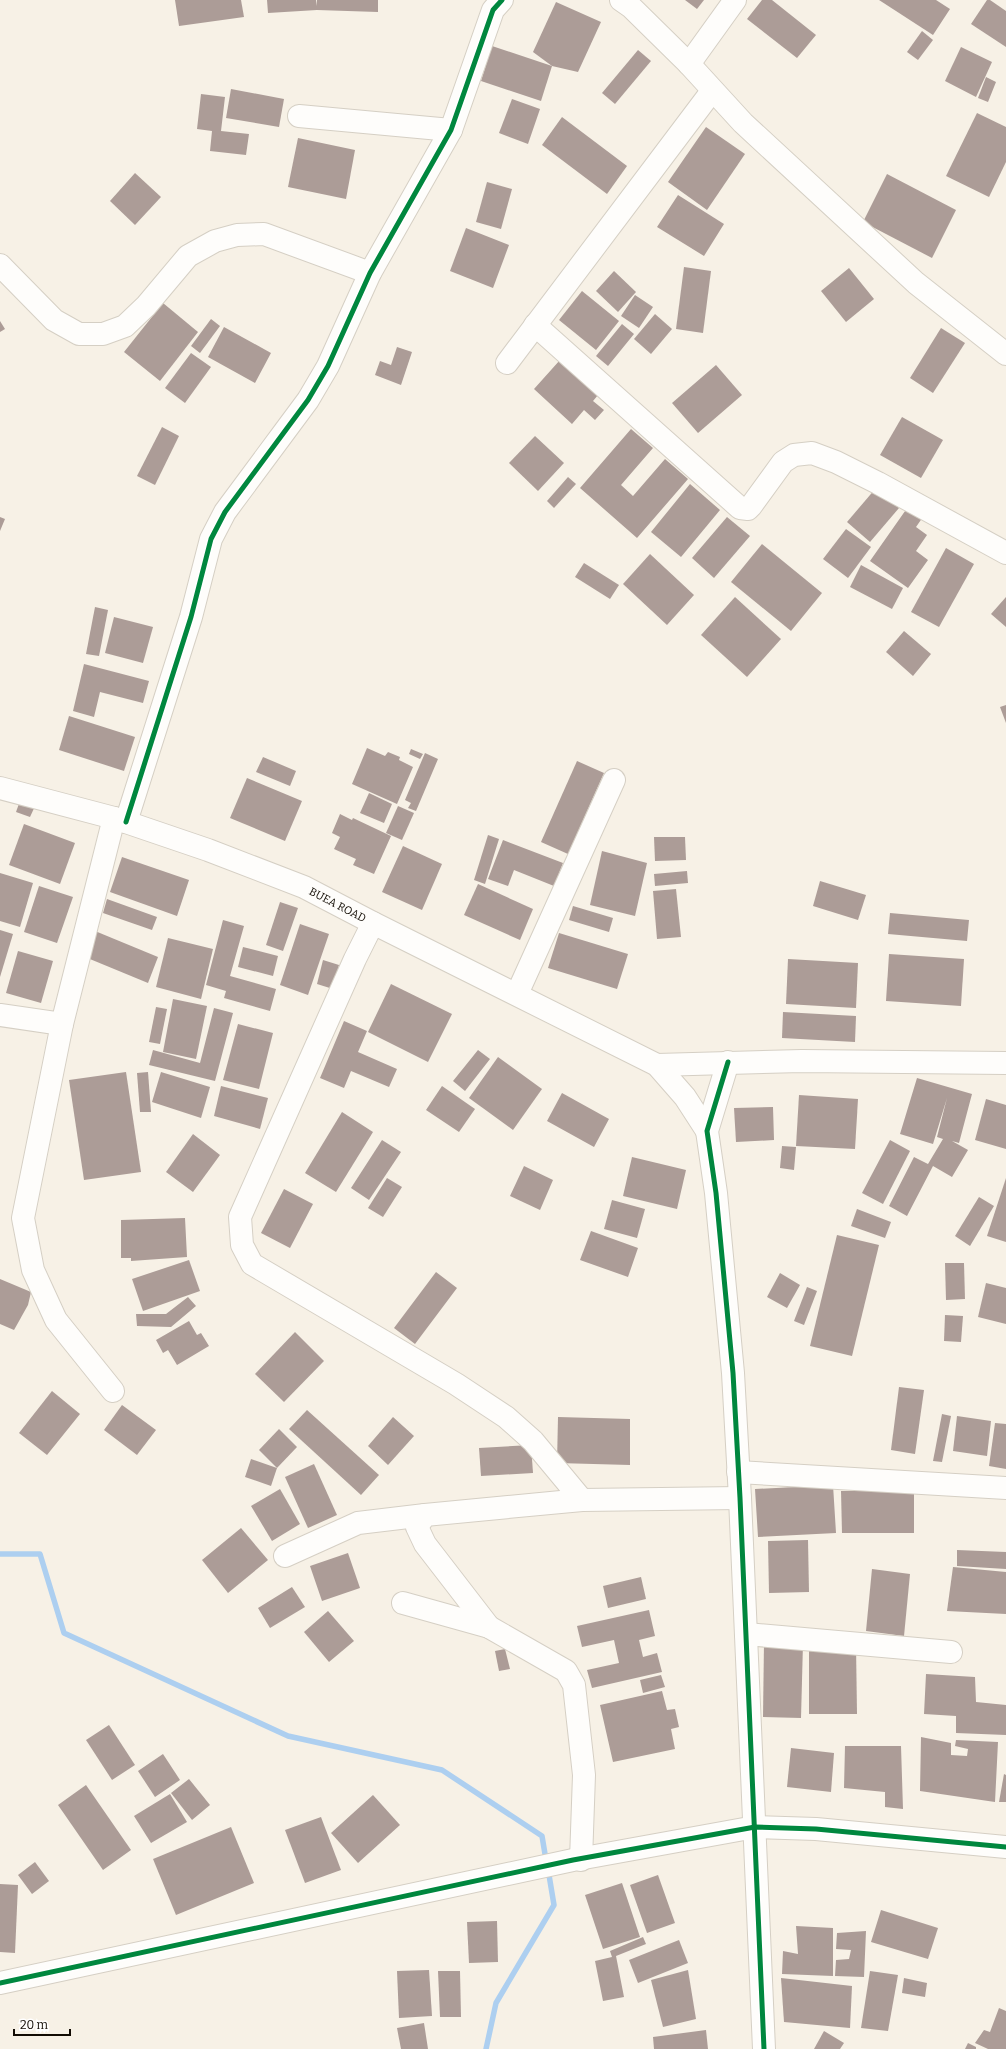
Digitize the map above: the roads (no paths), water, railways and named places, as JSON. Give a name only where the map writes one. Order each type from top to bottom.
[{"type":"street","points":[[113,1391],[56,1320],[33,1270],[23,1218],[62,1024],[120,820],[191,617],[212,540],[225,512],[286,431],[312,393],[328,366],[370,273],[451,130],[493,10],[502,0]]},
{"type":"street","points":[[621,0],[631,6],[689,64],[712,91],[743,123],[916,283],[1006,354]]},
{"type":"street","points":[[689,64],[735,0]]},
{"type":"street","points":[[507,363],[712,91]]},
{"type":"street","points":[[299,116],[451,130]]},
{"type":"street","points":[[0,265],[54,320],[79,334],[103,334],[125,326],[146,306],[188,256],[215,241],[237,234],[264,234],[370,273]]},
{"type":"street","points":[[535,325],[740,508],[748,509],[751,506],[784,462],[794,456],[812,453],[836,462],[878,483],[1006,553]]},
{"type":"street","points":[[517,994],[614,780]]},
{"type":"street","name":"BUEA ROAD","points":[[0,788],[120,820],[208,850],[304,887],[373,924],[517,994],[657,1065]]},
{"type":"street","points":[[373,924],[355,959],[240,1217],[242,1245],[252,1264],[456,1384],[506,1417],[533,1442],[582,1500]]},
{"type":"street","points":[[0,1015],[62,1024]]},
{"type":"street","points":[[707,1131],[728,1062]]},
{"type":"street","points":[[657,1065],[728,1062],[1006,1063]]},
{"type":"street","points":[[657,1065],[685,1096],[707,1131],[716,1193],[733,1373],[740,1498],[764,2049]]},
{"type":"street","points":[[738,1472],[1006,1488]]},
{"type":"street","points":[[285,1556],[358,1523],[582,1500],[740,1498]]},
{"type":"street","points":[[425,1515],[418,1527],[425,1544],[489,1627]]},
{"type":"street","points":[[402,1604],[489,1627],[566,1671],[574,1685],[584,1775],[577,1860]]},
{"type":"street","points":[[746,1634],[951,1652]]},
{"type":"street","points":[[0,1983],[517,1872],[755,1827],[816,1829],[1006,1847]]},
{"type":"waterway","points":[[0,1554],[40,1554],[64,1633],[288,1736],[442,1770],[542,1836],[546,1860]]},
{"type":"waterway","points":[[486,2049],[496,2003],[554,1905],[548,1869]]}]
